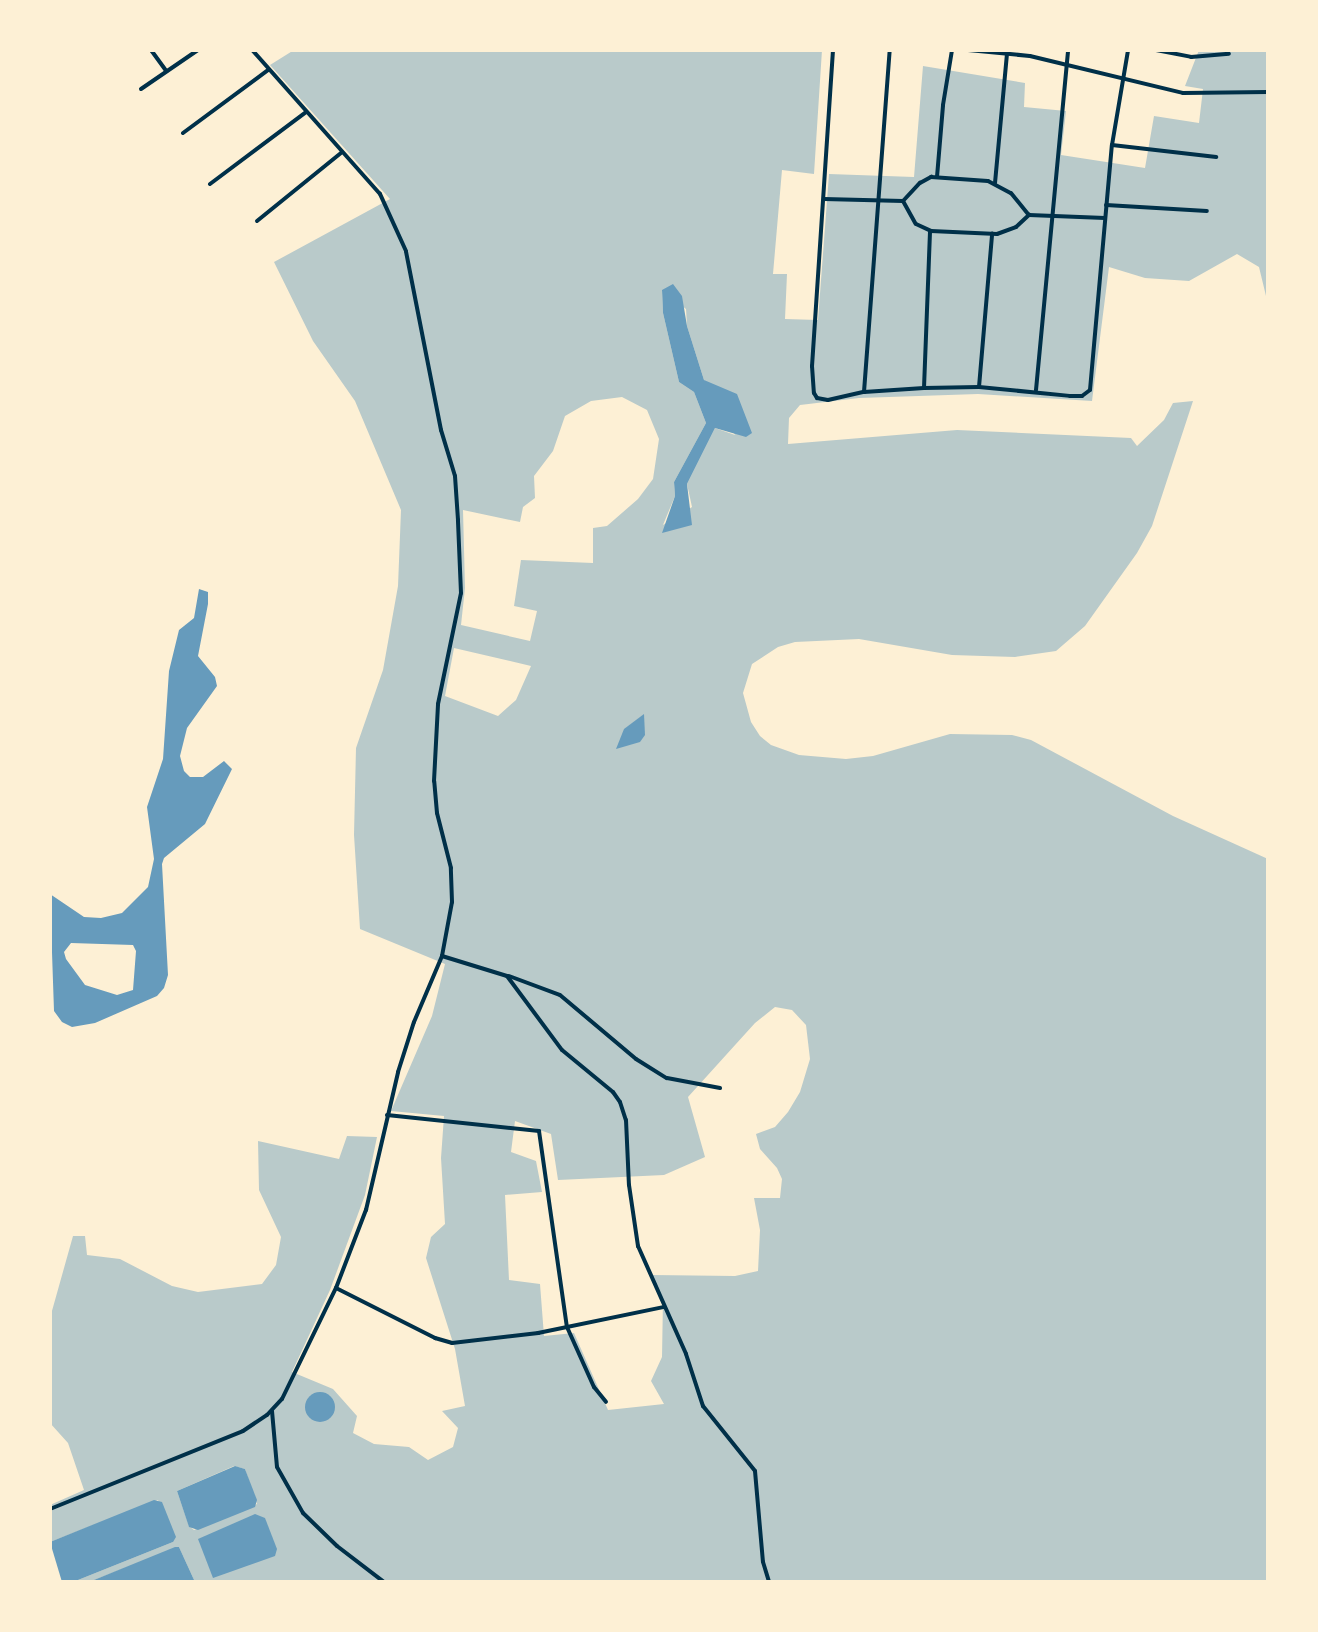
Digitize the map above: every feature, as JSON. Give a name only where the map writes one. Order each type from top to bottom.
[{"type":"street","points":[[151,50],[166,71]]},
{"type":"street","points":[[141,89],[198,50]]},
{"type":"street","points":[[50,1509],[243,1431],[272,1411],[282,1399],[336,1288],[366,1210],[408,1037],[442,956],[452,880],[434,781],[440,693],[461,593],[455,476],[441,430],[406,251],[380,194],[252,50]]},
{"type":"street","points":[[833,50],[812,384],[817,398],[823,400],[864,392],[924,388],[1036,390],[1070,396],[1082,396],[1090,390],[1112,145],[1120,80],[1128,50]]},
{"type":"street","points":[[864,392],[890,50]]},
{"type":"street","points":[[937,177],[944,91],[952,50]]},
{"type":"street","points":[[968,50],[1007,54],[1183,93],[1268,92]]},
{"type":"street","points":[[1036,390],[1064,66],[1068,50]]},
{"type":"street","points":[[1156,50],[1191,57],[1229,54]]},
{"type":"street","points":[[995,183],[1007,54]]},
{"type":"street","points":[[183,133],[268,70]]},
{"type":"street","points":[[210,184],[305,113]]},
{"type":"street","points":[[1112,145],[1216,157]]},
{"type":"street","points":[[257,221],[341,153]]},
{"type":"street","points":[[824,199],[903,201],[920,183],[937,177],[995,183],[1021,202],[1029,215]]},
{"type":"street","points":[[903,201],[913,220],[931,231],[992,234],[1010,231],[1029,215],[1105,218]]},
{"type":"street","points":[[1106,205],[1207,211]]},
{"type":"street","points":[[924,388],[923,343],[931,231]]},
{"type":"street","points":[[979,387],[992,234]]},
{"type":"street","points":[[442,956],[560,995],[636,1059],[667,1078],[720,1088]]},
{"type":"street","points":[[507,976],[562,1050],[605,1085],[620,1102],[626,1120],[636,1237],[703,1406],[755,1471],[763,1562],[769,1582]]},
{"type":"street","points":[[387,1115],[539,1131],[567,1327],[594,1387],[606,1402]]},
{"type":"street","points":[[336,1288],[447,1343],[567,1327],[664,1307]]},
{"type":"street","points":[[272,1411],[277,1467],[303,1513],[337,1546],[384,1582]]},
{"type":"shaded area","points":[[294,50],[822,50],[814,174],[782,170],[773,274],[787,274],[785,319],[818,320],[829,174],[914,177],[923,66],[1025,83],[1024,107],[1066,111],[1061,155],[1145,168],[1154,116],[1199,123],[1203,89],[1185,86],[1199,50],[1268,50],[1266,296],[1259,267],[1237,254],[1189,281],[1145,278],[1109,267],[1092,401],[978,394],[859,398],[800,405],[789,418],[788,444],[957,430],[1131,438],[1137,446],[1164,420],[1173,403],[1193,401],[1152,526],[1137,553],[1085,626],[1056,651],[1015,657],[952,655],[859,639],[795,642],[778,647],[752,664],[743,693],[751,722],[760,736],[771,745],[799,755],[846,759],[873,756],[950,734],[1012,735],[1031,740],[1173,816],[1268,859],[1268,1582],[195,1582],[179,1547],[89,1582],[73,1582],[173,1542],[158,1500],[50,1542],[50,1505],[84,1490],[68,1443],[50,1423],[50,1318],[73,1236],[85,1236],[87,1255],[120,1259],[172,1286],[198,1292],[262,1284],[276,1265],[281,1237],[259,1190],[258,1141],[339,1159],[347,1136],[377,1137],[365,1195],[330,1290],[292,1372],[333,1389],[357,1416],[353,1433],[374,1444],[409,1447],[428,1460],[453,1447],[458,1428],[442,1411],[465,1406],[455,1349],[426,1258],[431,1237],[445,1224],[441,1158],[444,1116],[391,1111],[432,1016],[445,964],[360,929],[354,835],[356,748],[383,670],[398,586],[401,510],[355,401],[313,341],[274,262],[390,199],[270,65]],"holes":[[[662,290],[686,309],[687,326],[704,380],[735,435],[715,428],[687,484],[692,507],[663,525],[675,496],[674,482],[706,423],[694,392],[679,382],[663,313]],[[622,397],[647,410],[659,439],[653,479],[638,499],[607,526],[593,528],[593,563],[521,560],[514,606],[537,611],[530,641],[461,625],[465,588],[463,510],[520,522],[523,507],[535,498],[534,476],[553,451],[565,416],[591,401]],[[454,648],[531,666],[516,700],[498,716],[445,696]],[[775,1007],[792,1010],[806,1025],[810,1059],[800,1092],[775,1127],[756,1134],[760,1149],[777,1168],[782,1179],[780,1198],[754,1198],[760,1230],[758,1271],[735,1276],[652,1275],[663,1299],[662,1357],[651,1381],[664,1404],[608,1410],[574,1333],[544,1336],[540,1284],[509,1280],[505,1195],[542,1192],[536,1161],[511,1152],[515,1121],[551,1134],[558,1180],[664,1175],[705,1157],[688,1097],[755,1023]],[[234,1466],[245,1469],[257,1504],[194,1530],[189,1526],[177,1491]]]},
{"type":"water","points":[[673,284],[682,296],[687,326],[704,380],[737,394],[752,433],[746,437],[715,428],[687,484],[692,525],[662,533],[675,496],[674,482],[706,423],[694,392],[679,382],[663,313],[662,290]]},
{"type":"water","points":[[199,589],[208,592],[198,656],[215,677],[217,686],[187,728],[180,756],[184,771],[190,777],[203,777],[224,761],[232,769],[205,824],[164,858],[162,864],[168,975],[164,988],[157,996],[95,1023],[72,1027],[62,1022],[54,1011],[50,894],[84,917],[101,918],[122,913],[148,887],[154,859],[147,807],[163,759],[169,671],[179,630],[194,618]],"holes":[[[71,943],[133,945],[136,951],[133,990],[117,995],[85,985],[64,952]]]},
{"type":"water","points":[[644,714],[645,735],[640,742],[616,749],[624,729]]},
{"type":"water","points":[[320,1392],[331,1396],[335,1407],[331,1418],[320,1422],[309,1418],[305,1407],[309,1396]]},
{"type":"water","points":[[235,1466],[245,1469],[257,1500],[255,1507],[198,1530],[189,1527],[177,1491]]},
{"type":"water","points":[[154,1500],[162,1502],[176,1537],[173,1542],[73,1582],[62,1582],[50,1542]]},
{"type":"water","points":[[255,1514],[265,1518],[277,1549],[275,1556],[213,1578],[198,1539]]},
{"type":"water","points":[[175,1547],[179,1547],[195,1582],[89,1582]]}]
